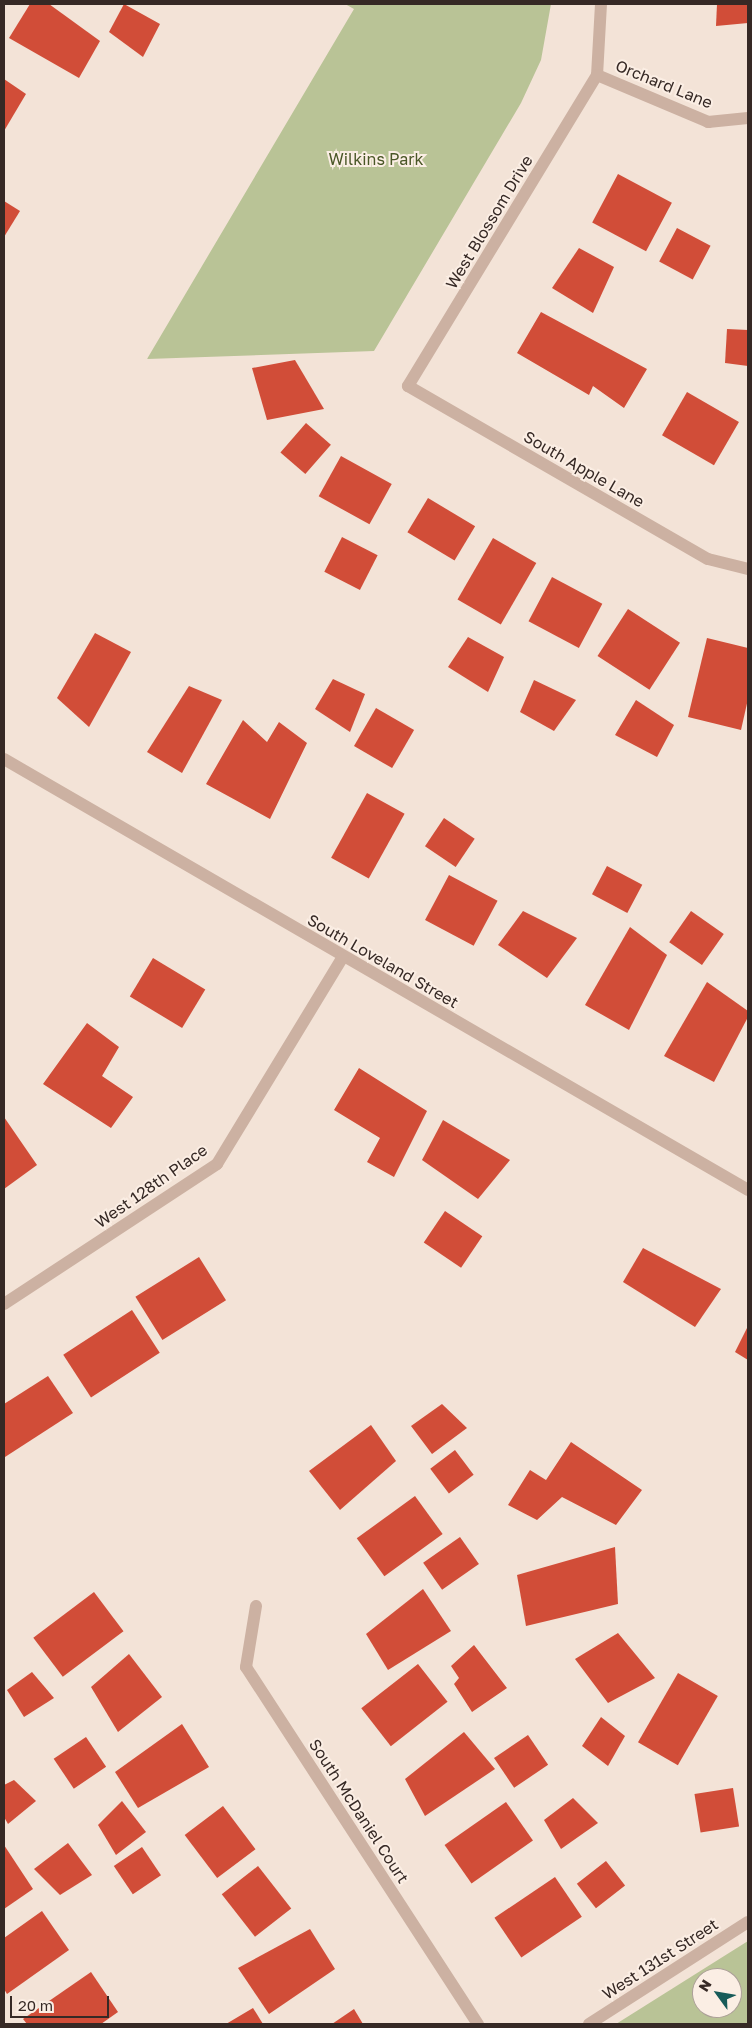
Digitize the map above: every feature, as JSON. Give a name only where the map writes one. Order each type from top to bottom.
[{"type":"street","points":[[597,75],[601,4]]},
{"type":"street","name":"Orchard Lane","points":[[597,75],[708,122],[748,118]]},
{"type":"street","name":"West Blossom Drive","points":[[408,386],[597,75]]},
{"type":"street","name":"South Apple Lane","points":[[408,386],[708,559],[748,569]]},
{"type":"street","name":"South Loveland Street","points":[[4,759],[343,958],[748,1190]]},
{"type":"street","name":"West 128th Place","points":[[4,1304],[217,1164],[343,958]]},
{"type":"street","name":"South McDaniel Court","points":[[256,1606],[246,1667],[478,2024]]},
{"type":"street","name":"West 131st Street","points":[[589,2024],[748,1922]]},
{"type":"green space","name":"Wilkins Park","points":[[345,4],[551,4],[541,60],[521,103],[374,351],[147,359],[354,9]]},
{"type":"green space","points":[[748,1941],[748,2024],[616,2024],[692,1976],[692,2018],[742,2018],[742,1968],[705,1968]]},
{"type":"building","points":[[30,4],[49,4],[100,41],[79,78],[9,38]]},
{"type":"building","points":[[124,4],[160,24],[143,57],[109,32]]},
{"type":"building","points":[[717,4],[748,4],[748,23],[716,26]]},
{"type":"building","points":[[4,79],[26,94],[4,131]]},
{"type":"building","points":[[618,174],[672,203],[646,251],[592,223]]},
{"type":"building","points":[[4,201],[20,211],[4,237]]},
{"type":"building","points":[[677,228],[711,246],[693,279],[659,262]]},
{"type":"building","points":[[579,248],[614,267],[593,313],[552,288]]},
{"type":"building","points":[[541,312],[647,369],[624,408],[593,386],[589,395],[517,353]]},
{"type":"building","points":[[727,329],[748,330],[748,366],[725,363]]},
{"type":"building","points":[[295,360],[324,409],[267,420],[252,368]]},
{"type":"building","points":[[687,392],[739,422],[714,465],[662,435]]},
{"type":"building","points":[[306,423],[331,445],[305,474],[280,452]]},
{"type":"building","points":[[341,456],[392,484],[369,524],[319,496]]},
{"type":"building","points":[[428,498],[475,526],[455,561],[407,532]]},
{"type":"building","points":[[342,537],[378,555],[360,590],[324,572]]},
{"type":"building","points":[[493,538],[536,563],[501,624],[458,599]]},
{"type":"building","points":[[552,577],[602,604],[579,648],[529,621]]},
{"type":"building","points":[[628,609],[680,643],[649,690],[598,656]]},
{"type":"building","points":[[95,633],[131,652],[89,727],[57,698]]},
{"type":"building","points":[[468,637],[504,657],[488,692],[448,667]]},
{"type":"building","points":[[707,638],[748,648],[748,699],[741,730],[688,717]]},
{"type":"building","points":[[333,679],[365,694],[350,732],[315,709]]},
{"type":"building","points":[[534,680],[576,700],[554,731],[520,712]]},
{"type":"building","points":[[189,686],[222,700],[182,773],[147,752]]},
{"type":"building","points":[[636,700],[674,725],[657,757],[615,735]]},
{"type":"building","points":[[376,708],[414,730],[392,768],[354,746]]},
{"type":"building","points":[[243,720],[267,742],[279,722],[307,743],[270,819],[206,784]]},
{"type":"building","points":[[367,793],[405,814],[369,879],[331,858]]},
{"type":"building","points":[[444,818],[475,839],[456,867],[425,846]]},
{"type":"building","points":[[607,866],[642,885],[627,913],[592,894]]},
{"type":"building","points":[[449,875],[498,901],[474,946],[425,920]]},
{"type":"building","points":[[523,911],[577,938],[547,978],[498,945]]},
{"type":"building","points":[[691,911],[724,934],[702,965],[669,942]]},
{"type":"building","points":[[630,927],[667,955],[629,1030],[585,1005]]},
{"type":"building","points":[[153,958],[205,989],[182,1028],[130,997]]},
{"type":"building","points":[[707,982],[748,1011],[748,1017],[714,1082],[664,1056]]},
{"type":"building","points":[[87,1023],[119,1047],[102,1076],[133,1097],[111,1128],[43,1084]]},
{"type":"building","points":[[359,1068],[427,1111],[394,1177],[367,1162],[380,1138],[334,1110]]},
{"type":"building","points":[[4,1117],[37,1165],[4,1189]]},
{"type":"building","points":[[443,1120],[510,1160],[478,1199],[422,1160]]},
{"type":"building","points":[[445,1211],[482,1236],[461,1268],[424,1243]]},
{"type":"building","points":[[643,1248],[721,1289],[695,1327],[623,1282]]},
{"type":"building","points":[[199,1257],[226,1300],[162,1340],[135,1297]]},
{"type":"building","points":[[132,1310],[160,1353],[91,1397],[63,1355]]},
{"type":"building","points":[[748,1326],[748,1360],[735,1352]]},
{"type":"building","points":[[48,1376],[73,1413],[5,1457],[4,1404]]},
{"type":"building","points":[[442,1404],[467,1428],[432,1454],[411,1426]]},
{"type":"building","points":[[371,1425],[396,1461],[340,1510],[309,1471]]},
{"type":"building","points":[[571,1442],[642,1490],[616,1525],[562,1497],[537,1520],[508,1505],[530,1470],[546,1480]]},
{"type":"building","points":[[455,1450],[474,1475],[449,1493],[430,1469]]},
{"type":"building","points":[[415,1496],[443,1534],[384,1576],[357,1538]]},
{"type":"building","points":[[460,1537],[479,1564],[442,1590],[423,1563]]},
{"type":"building","points":[[615,1547],[618,1604],[526,1626],[517,1575]]},
{"type":"building","points":[[423,1589],[451,1631],[388,1670],[366,1634]]},
{"type":"building","points":[[94,1592],[123,1631],[63,1677],[33,1638]]},
{"type":"building","points":[[618,1633],[655,1678],[608,1703],[575,1659]]},
{"type":"building","points":[[474,1645],[507,1688],[472,1712],[454,1684],[459,1678],[451,1666]]},
{"type":"building","points":[[129,1654],[162,1697],[118,1732],[91,1687]]},
{"type":"building","points":[[418,1664],[448,1702],[391,1746],[361,1708]]},
{"type":"building","points":[[32,1672],[54,1698],[24,1717],[7,1690]]},
{"type":"building","points":[[678,1673],[718,1696],[678,1765],[638,1742]]},
{"type":"building","points":[[601,1717],[625,1736],[608,1766],[582,1746]]},
{"type":"building","points":[[182,1724],[209,1767],[138,1808],[115,1772]]},
{"type":"building","points":[[464,1732],[495,1769],[425,1816],[405,1779]]},
{"type":"building","points":[[528,1735],[548,1765],[514,1788],[494,1758]]},
{"type":"building","points":[[86,1737],[106,1767],[74,1789],[54,1759]]},
{"type":"building","points":[[14,1780],[36,1801],[8,1824],[4,1817],[4,1785]]},
{"type":"building","points":[[733,1788],[739,1827],[701,1833],[694,1794]]},
{"type":"building","points":[[573,1798],[598,1823],[561,1849],[544,1820]]},
{"type":"building","points":[[122,1801],[146,1832],[116,1855],[98,1825]]},
{"type":"building","points":[[506,1802],[533,1841],[472,1884],[445,1845]]},
{"type":"building","points":[[223,1806],[255,1849],[217,1878],[185,1835]]},
{"type":"building","points":[[68,1843],[92,1875],[60,1895],[34,1869]]},
{"type":"building","points":[[4,1845],[33,1889],[4,1909]]},
{"type":"building","points":[[142,1847],[161,1875],[133,1894],[114,1866]]},
{"type":"building","points":[[606,1861],[625,1885],[596,1908],[577,1884]]},
{"type":"building","points":[[258,1866],[291,1909],[255,1937],[222,1894]]},
{"type":"building","points":[[555,1877],[582,1917],[521,1958],[494,1918]]},
{"type":"building","points":[[42,1911],[69,1950],[7,1994],[4,1989],[4,1938]]},
{"type":"building","points":[[310,1929],[335,1969],[269,2014],[238,1968]]},
{"type":"building","points":[[91,1972],[118,2012],[101,2024],[27,2024],[23,2019]]},
{"type":"building","points":[[253,2008],[263,2024],[226,2024]]},
{"type":"building","points":[[354,2009],[363,2024],[332,2024]]}]
